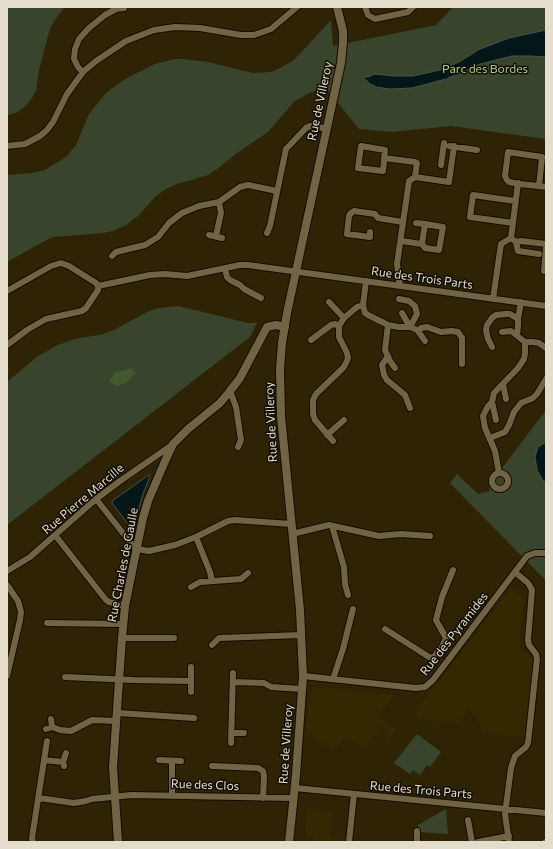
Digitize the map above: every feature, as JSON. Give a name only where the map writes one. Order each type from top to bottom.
[{"type":"street","points":[[7,146],[25,144],[33,141],[47,130],[59,112],[67,94],[83,72],[115,48],[145,33],[165,28],[188,27],[241,35],[254,35],[271,29],[297,7]]},
{"type":"street","name":"Rue de Villeroy","points":[[290,842],[303,676],[300,610],[280,409],[280,369],[284,327],[343,52],[343,31],[337,7]]},
{"type":"street","points":[[365,7],[368,16],[375,19],[408,12],[411,11],[413,7]]},
{"type":"street","points":[[83,72],[78,68],[74,59],[75,49],[79,39],[89,28],[105,15],[116,9],[124,8]]},
{"type":"street","points":[[267,233],[270,226],[285,152],[288,146],[310,126],[327,129]]},
{"type":"street","points":[[449,145],[477,150]]},
{"type":"street","points":[[441,165],[443,154],[449,145]]},
{"type":"street","points":[[400,286],[397,264],[409,181],[415,177],[449,182],[453,155],[449,145]]},
{"type":"street","points":[[361,146],[385,150],[384,158],[382,171],[358,168],[361,146]]},
{"type":"street","points":[[539,186],[542,157],[508,152],[505,178],[509,182],[546,187]]},
{"type":"street","points":[[443,154],[453,155]]},
{"type":"street","points":[[384,158],[415,162],[415,177]]},
{"type":"street","points":[[518,183],[512,223],[513,240],[516,248],[520,252],[539,254]]},
{"type":"street","points":[[112,256],[116,252],[139,247],[151,242],[174,218],[190,209],[219,202],[244,185],[277,191]]},
{"type":"street","points":[[512,223],[470,217],[473,195],[515,201]]},
{"type":"street","points":[[216,236],[221,212],[219,202]]},
{"type":"street","points":[[370,232],[370,237],[347,234],[349,216],[351,213],[354,211],[375,214],[378,218],[403,222]]},
{"type":"street","points":[[401,240],[422,244],[425,248],[439,250],[443,227],[416,223]]},
{"type":"street","points":[[422,244],[425,224]]},
{"type":"street","points":[[493,299],[501,244],[513,240],[546,244]]},
{"type":"street","points":[[546,248],[544,271],[546,271]]},
{"type":"street","points":[[7,291],[51,266],[61,263],[69,266],[96,283],[98,286],[98,290],[86,308],[78,313],[46,319],[26,330],[7,345]]},
{"type":"street","name":"Rue des Trois Parts","points":[[98,286],[150,275],[165,274],[187,276],[248,265],[546,306]]},
{"type":"street","points":[[225,268],[230,280],[261,298]]},
{"type":"street","points":[[366,282],[363,305],[365,313],[388,325],[410,327],[418,331],[425,341]]},
{"type":"street","points":[[399,299],[409,301],[415,306],[417,314],[410,327]]},
{"type":"street","points":[[329,302],[344,318]]},
{"type":"street","points":[[517,335],[518,319],[522,302]]},
{"type":"street","points":[[332,441],[312,414],[313,400],[316,394],[344,368],[348,358],[339,336],[339,326],[344,318],[357,307],[363,305]]},
{"type":"street","points":[[402,313],[410,327]]},
{"type":"street","points":[[492,347],[486,330],[488,321],[496,315],[506,314],[510,314],[518,319]]},
{"type":"street","points":[[311,340],[331,325],[335,324],[339,326]]},
{"type":"street","name":"Rue Charles de Gaulle","points":[[118,842],[113,767],[123,624],[125,606],[148,501],[173,444],[188,429],[220,403],[230,391],[240,378],[267,327],[276,325],[284,327]]},
{"type":"street","points":[[388,325],[385,347],[388,356],[396,368]]},
{"type":"street","points":[[418,331],[421,328],[427,327],[440,332],[456,331],[461,334],[463,347],[462,364]]},
{"type":"street","points":[[502,332],[511,331],[525,342],[545,345]]},
{"type":"street","points":[[496,420],[492,402],[494,393],[522,363],[525,353],[525,342]]},
{"type":"street","points":[[388,356],[382,364],[384,375],[387,380],[405,395],[410,408]]},
{"type":"street","points":[[490,438],[505,432],[514,412],[521,403],[533,398],[537,394],[546,379]]},
{"type":"street","points":[[503,384],[506,399]]},
{"type":"street","points":[[230,391],[236,407],[241,440],[238,448]]},
{"type":"street","points":[[492,402],[488,406],[483,416],[485,428],[495,452],[499,473]]},
{"type":"street","points":[[327,435],[344,420]]},
{"type":"street","name":"Rue Pierre Marcille","points":[[7,571],[30,557],[96,499],[173,444]]},
{"type":"street","points":[[96,499],[130,542],[137,548],[150,551],[162,549],[196,537],[228,521],[235,520],[291,524]]},
{"type":"street","points":[[292,534],[326,525],[378,536],[401,534],[430,536]]},
{"type":"street","points":[[332,526],[344,567],[345,584],[348,596]]},
{"type":"street","points":[[55,535],[106,600],[125,606]]},
{"type":"street","points":[[196,537],[212,581]]},
{"type":"street","name":"Rue des Pyramides","points":[[303,676],[421,688],[429,684],[516,573],[527,556],[535,553],[546,554]]},
{"type":"street","points":[[384,629],[433,658],[442,647],[446,638],[436,620],[442,597],[453,570]]},
{"type":"street","points":[[191,587],[200,582],[241,579],[248,573]]},
{"type":"street","points":[[478,842],[509,839],[505,814],[513,760],[528,743],[537,659],[536,654],[529,645],[528,640],[532,590],[528,583],[516,573]]},
{"type":"street","points":[[7,585],[18,601],[21,612],[7,676]]},
{"type":"street","points":[[333,680],[343,649],[353,609]]},
{"type":"street","points":[[48,623],[123,624]]},
{"type":"street","points":[[212,645],[219,638],[301,635]]},
{"type":"street","points":[[122,638],[170,637]]},
{"type":"street","points":[[442,647],[452,656]]},
{"type":"street","points":[[191,667],[191,692]]},
{"type":"street","points":[[231,743],[233,673]]},
{"type":"street","points":[[65,677],[190,681]]},
{"type":"street","points":[[233,682],[264,684],[271,687],[302,688]]},
{"type":"street","points":[[51,719],[49,728],[71,731],[92,720],[117,717],[194,718]]},
{"type":"street","points":[[231,733],[244,733]]},
{"type":"street","points":[[33,842],[46,741]]},
{"type":"street","points":[[44,760],[63,764],[66,753]]},
{"type":"street","points":[[159,760],[172,762],[181,761]]},
{"type":"street","points":[[172,762],[172,795]]},
{"type":"street","points":[[212,766],[258,768],[263,771],[263,798]]},
{"type":"street","name":"Rue des Trois Parts","points":[[295,788],[546,813]]},
{"type":"street","points":[[349,842],[354,794]]},
{"type":"street","name":"Rue des Clos","points":[[39,798],[74,803],[116,796],[172,795],[293,798]]},
{"type":"street","points":[[468,820],[472,842]]},
{"type":"street","points":[[417,831],[417,842]]},
{"type":"shaded area","points":[[546,30],[546,57],[512,56],[480,64],[446,79],[412,88],[389,89],[376,87],[364,78],[375,74],[413,76],[440,70],[459,62],[480,49],[509,38]]},
{"type":"shaded area","points":[[546,442],[546,483],[537,470],[535,457],[538,447]]},
{"type":"shaded area","points":[[149,475],[150,476],[135,522],[128,524],[112,501]]},
{"type":"shaded area","points":[[511,588],[524,598],[519,647],[533,658],[526,737],[482,733],[479,722],[469,709],[458,723],[418,720],[415,712]]},
{"type":"shaded area","points":[[316,687],[394,695],[378,716],[396,730],[387,744],[387,734],[382,726],[364,749],[346,735],[337,747],[332,750],[319,741],[306,728],[309,694],[312,689]]},
{"type":"shaded area","points":[[307,809],[333,812],[330,837],[342,838],[341,842],[312,842],[313,836],[305,835]]},
{"type":"green space","points":[[7,7],[65,7],[54,21],[49,32],[39,70],[36,91],[23,108],[16,113],[8,115],[7,115]]},
{"type":"green space","name":"Parc des Bordes","points":[[453,7],[546,7],[546,139],[451,126],[392,132],[359,129],[325,87],[307,94],[294,102],[268,132],[237,153],[216,170],[208,175],[177,184],[164,190],[154,198],[138,216],[126,225],[113,231],[103,233],[53,237],[7,262],[7,175],[32,173],[45,170],[66,157],[76,145],[89,114],[107,92],[125,79],[155,64],[174,59],[208,62],[253,73],[271,72],[294,60],[331,20],[333,46],[436,25]]},
{"type":"green space","points":[[178,306],[248,323],[257,323],[250,337],[7,525],[7,382],[38,356],[58,345],[74,339],[99,335],[112,331],[149,311],[158,308]]},
{"type":"green space","points":[[131,368],[136,373],[126,383],[117,386],[109,381],[115,373]]},
{"type":"green space","points":[[546,410],[546,581],[450,483],[457,474],[478,494],[489,491],[490,484]]},
{"type":"green space","points":[[417,734],[441,752],[430,767],[427,765],[420,775],[413,770],[410,774],[394,763]]},
{"type":"green space","points":[[446,809],[448,834],[418,832],[418,825]]}]
